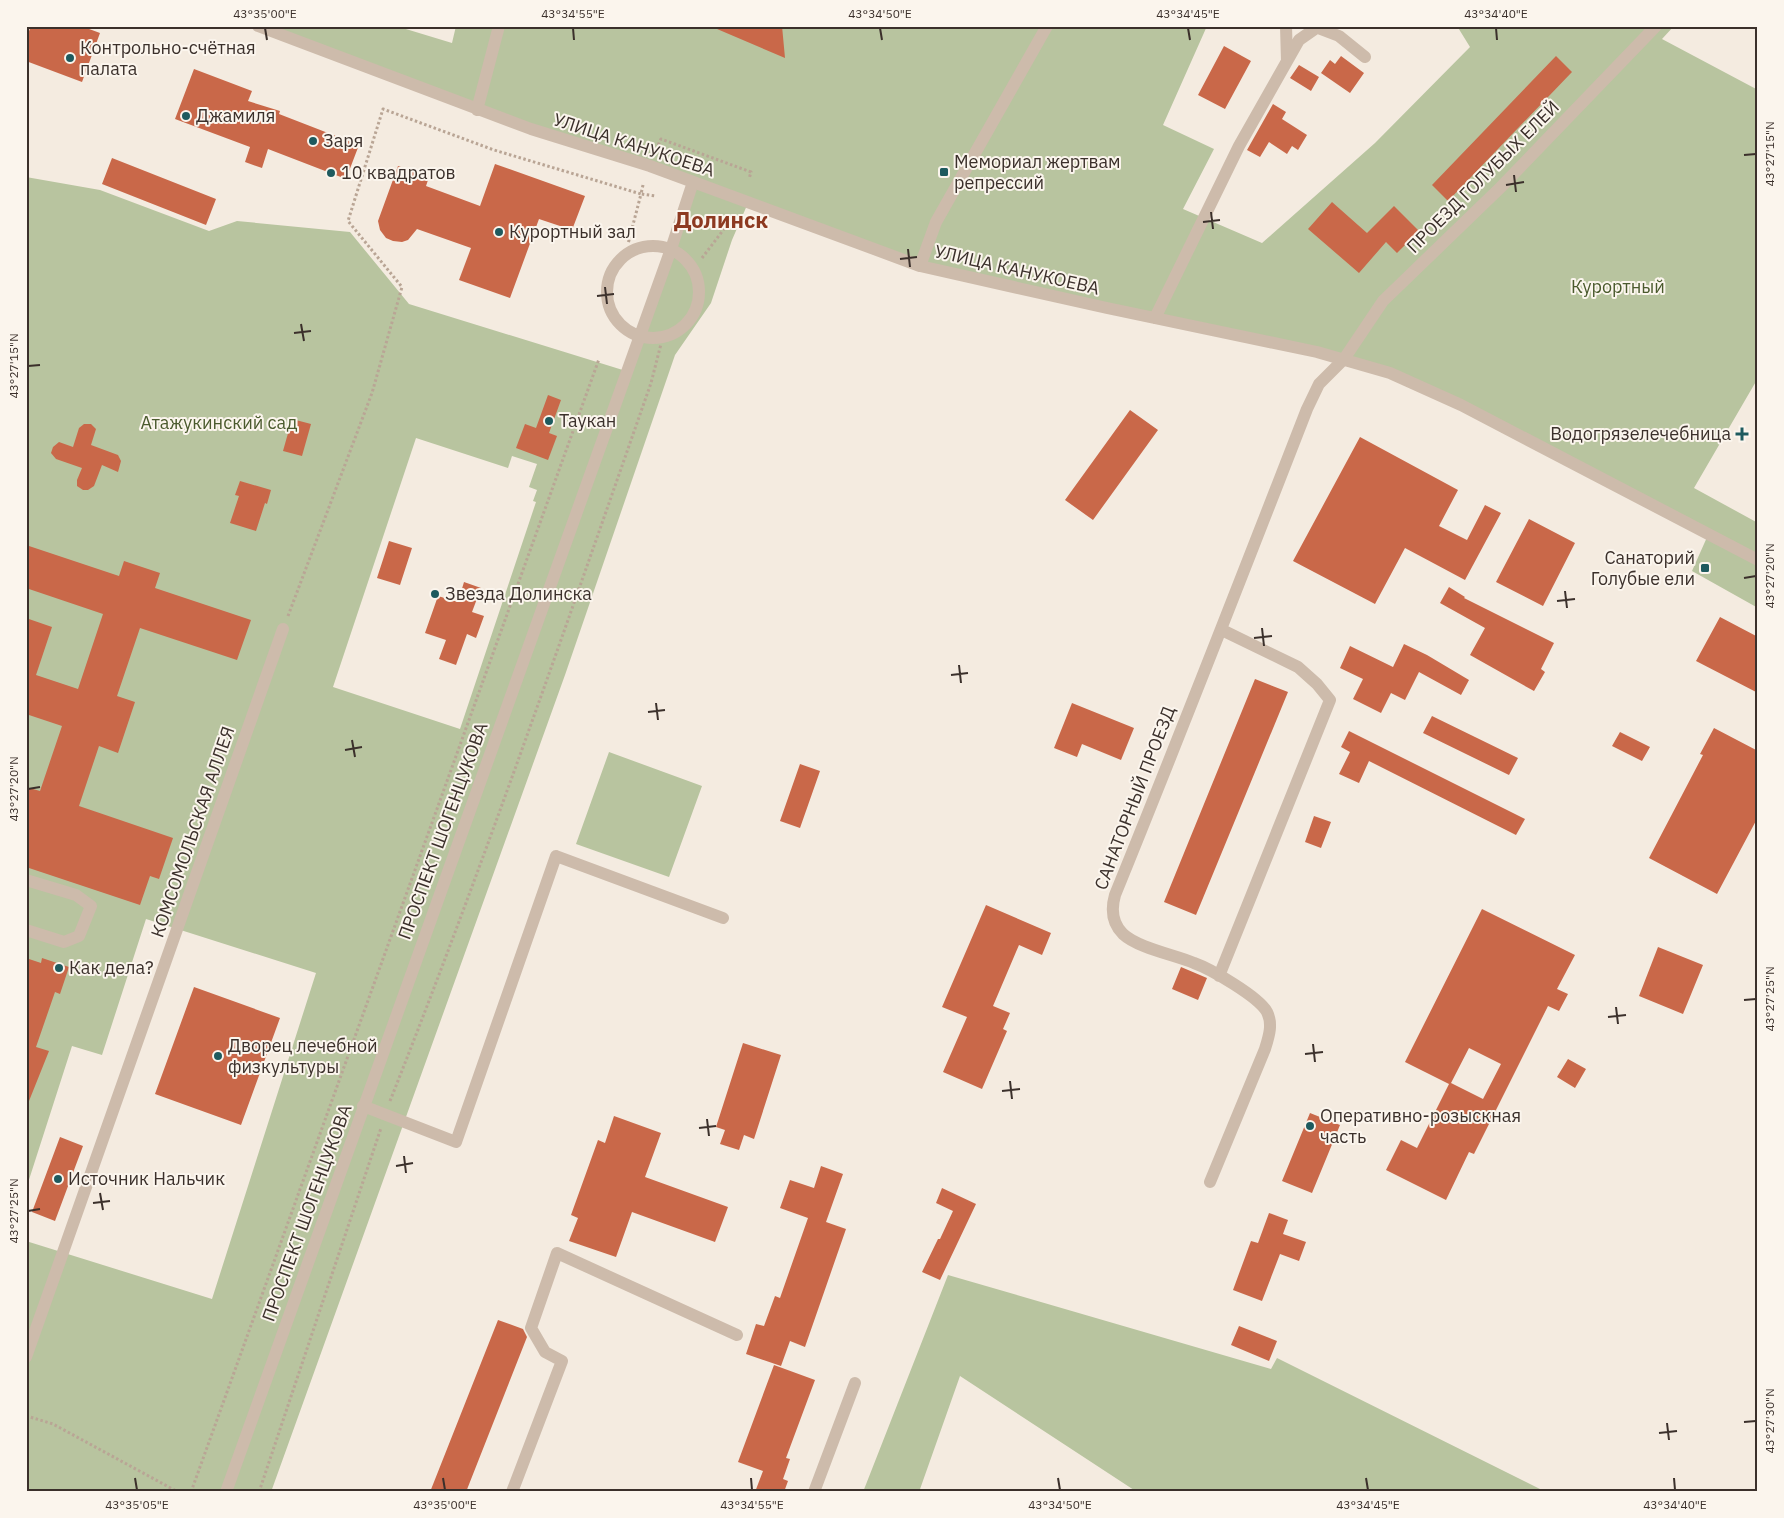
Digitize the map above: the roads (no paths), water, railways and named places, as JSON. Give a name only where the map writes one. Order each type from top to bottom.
[{"type":"street","name":"УЛИЦА КАНУКОЕВА","points":[[258,26],[477,110],[650,166],[920,266],[1344,359],[1390,373],[1426,388],[1758,560]]},
{"type":"street","points":[[477,110],[500,26]]},
{"type":"street","points":[[920,266],[936,222],[1047,26]]},
{"type":"street","points":[[1286,26],[1287,62]]},
{"type":"street","name":"ПРОЕЗД ГОЛУБЫХ ЕЛЕЙ","points":[[1344,359],[1383,301],[1501,187],[1656,26]]},
{"type":"street","points":[[1155,318],[1239,146],[1299,40],[1318,27],[1338,36],[1365,57]]},
{"type":"street","name":"ПРОСПЕКТ ШОГЕНЦУКОВА","points":[[226,1492],[694,182]]},
{"type":"street","points":[[655,246],[671,249],[686,259],[696,273],[699,290],[697,308],[688,323],[674,333],[657,338],[640,336],[625,328],[614,316],[608,301],[608,284],[614,269],[624,256],[638,248],[655,246]]},
{"type":"street","name":"САНАТОРНЫЙ ПРОЕЗД","points":[[1210,1182],[1270,1034],[1270,1022],[1267,1012],[1261,1003],[1195,963],[1149,947],[1124,935],[1115,922],[1112,906],[1190,706],[1222,630],[1307,409],[1319,384],[1344,359]]},
{"type":"street","name":"КОМСОМОЛЬСКАЯ АЛЛЕЯ","points":[[26,1357],[283,629]]},
{"type":"street","points":[[1219,976],[1330,700],[1317,684],[1298,667],[1222,630]]},
{"type":"street","points":[[364,1106],[456,1142],[556,856],[723,918]]},
{"type":"street","points":[[26,880],[76,895],[91,906],[79,936],[64,942],[26,930]]},
{"type":"street","points":[[512,1492],[562,1361],[545,1352],[531,1328],[557,1253],[737,1335]]},
{"type":"street","points":[[814,1492],[855,1383]]},
{"type":"place","name":"Контрольно-счётная палата","points":[[70,58]]},
{"type":"place","name":"Джамиля","points":[[186,116]]},
{"type":"place","name":"Заря","points":[[313,141]]},
{"type":"place","name":"Мемориал жертвам репрессий","points":[[944,172]]},
{"type":"place","name":"10 квадратов","points":[[331,173]]},
{"type":"place","name":"Курортный зал","points":[[499,232]]},
{"type":"place","name":"Таукан","points":[[549,421]]},
{"type":"place","name":"Водогрязелечебница","points":[[1742,434]]},
{"type":"place","name":"Санаторий Голубые ели","points":[[1705,568]]},
{"type":"place","name":"Звезда Долинска","points":[[435,594]]},
{"type":"place","name":"Как дела?","points":[[59,968]]},
{"type":"place","name":"Дворец лечебной физкультуры","points":[[218,1056]]},
{"type":"place","name":"Оперативно-розыскная часть","points":[[1310,1126]]},
{"type":"place","name":"Источник Нальчик","points":[[58,1179]]},
{"type":"district","name":"Долинск","points":[[721,220]]},
{"type":"park label","name":"Курортный","points":[[1618,287]]},
{"type":"park label","name":"Атажукинский сад","points":[[219,423]]}]
